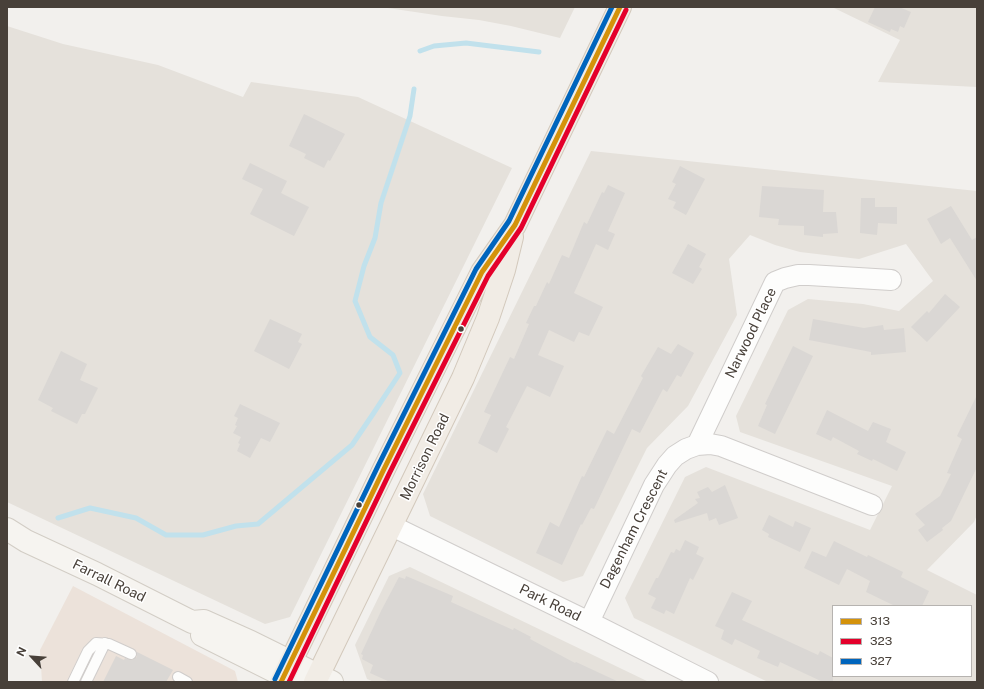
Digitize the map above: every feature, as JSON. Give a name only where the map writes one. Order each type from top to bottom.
[{"type":"main road","name":"Morrison Road","points":[[288,675],[384,469],[482,272],[515,225],[620,7]]},
{"type":"main road","name":"Morrison Road","points":[[322,680],[392,526],[463,378],[488,318],[504,270],[515,225]]},
{"type":"main road","name":"Farrall Road","points":[[7,529],[16,540],[97,574],[192,622],[199,634],[288,675],[322,680]]},
{"type":"street","name":"Narwood Place","points":[[697,445],[775,282],[798,275],[890,280]]},
{"type":"street","name":"Dagenham Crescent","points":[[589,622],[654,485],[667,465],[675,456],[686,449],[697,445],[710,444],[721,446],[872,505]]},
{"type":"street","name":"Park Road","points":[[392,526],[589,622],[702,681]]},
{"type":"lane","points":[[73,682],[88,651],[96,643],[109,644],[131,654]]},
{"type":"lane","points":[[86,682],[106,644]]},
{"type":"shaded area","points":[[381,7],[575,7],[560,38],[479,20]]},
{"type":"shaded area","points":[[832,7],[977,7],[977,87],[878,82],[900,40]]},
{"type":"shaded area","points":[[7,26],[63,44],[158,65],[243,97],[251,82],[358,97],[512,168],[290,617],[265,624],[7,502]]},
{"type":"shaded area","points":[[591,151],[977,191],[977,515],[974,522],[927,570],[977,595],[977,682],[768,682],[634,618],[625,598],[685,477],[706,467],[870,530],[892,486],[740,432],[736,416],[788,310],[808,299],[863,304],[899,311],[933,281],[906,244],[859,259],[800,252],[775,245],[750,235],[729,259],[737,315],[688,406],[647,448],[583,576],[563,582],[430,516],[423,494]]},
{"type":"shaded area","points":[[410,567],[649,682],[374,682],[367,679],[355,645],[389,576]]},
{"type":"shaded area","points":[[73,586],[235,671],[238,682],[42,682],[40,650]]},
{"type":"building","points":[[875,7],[899,7],[911,12],[904,28],[900,26],[898,32],[891,29],[890,32],[868,22]]},
{"type":"building","points":[[304,114],[345,134],[330,161],[328,160],[324,168],[304,158],[306,154],[289,146]]},
{"type":"building","points":[[250,163],[287,181],[281,193],[309,207],[294,236],[250,214],[263,189],[242,179]]},
{"type":"building","points":[[680,166],[705,179],[686,215],[673,208],[676,202],[668,199],[676,184],[672,182]]},
{"type":"building","points":[[608,185],[625,193],[608,231],[615,234],[608,250],[596,244],[574,293],[603,307],[589,336],[579,332],[574,342],[549,330],[538,355],[564,366],[550,397],[527,386],[506,427],[509,429],[497,453],[478,443],[491,415],[484,412],[510,357],[514,359],[529,324],[526,323],[547,282],[549,284],[562,255],[569,258],[584,222],[587,224],[602,192],[604,193]]},
{"type":"building","points":[[762,186],[824,190],[823,212],[836,212],[838,233],[823,234],[823,237],[804,235],[804,226],[778,225],[779,219],[759,217]]},
{"type":"building","points":[[861,198],[875,198],[875,207],[897,207],[897,224],[878,223],[877,235],[860,233]]},
{"type":"building","points":[[951,206],[972,240],[977,237],[977,281],[950,238],[941,244],[927,219]]},
{"type":"building","points":[[688,244],[706,254],[699,267],[702,269],[693,284],[672,273]]},
{"type":"building","points":[[945,294],[960,307],[927,342],[911,327],[927,311],[929,313]]},
{"type":"building","points":[[270,319],[302,334],[298,342],[302,344],[289,369],[254,351]]},
{"type":"building","points":[[813,319],[864,328],[883,325],[884,330],[904,328],[906,352],[871,355],[871,352],[809,340]]},
{"type":"building","points":[[678,344],[694,353],[681,377],[677,375],[667,392],[663,389],[640,433],[632,429],[594,509],[591,508],[582,525],[581,524],[562,565],[536,553],[550,522],[559,527],[582,476],[584,477],[607,430],[614,434],[643,378],[641,376],[658,347],[671,354]]},
{"type":"building","points":[[793,346],[813,356],[775,434],[758,426],[767,405],[765,404]]},
{"type":"building","points":[[61,351],[87,364],[80,380],[98,388],[85,414],[82,414],[77,424],[51,411],[53,408],[38,400]]},
{"type":"building","points":[[977,395],[977,467],[951,521],[942,528],[943,530],[927,542],[918,530],[925,525],[915,514],[940,496],[951,474],[947,473],[962,439],[957,436]]},
{"type":"building","points":[[240,404],[280,423],[270,442],[261,438],[250,458],[237,451],[240,444],[238,443],[241,437],[233,433],[237,426],[235,425],[238,418],[234,416]]},
{"type":"building","points":[[827,410],[868,431],[873,422],[891,429],[886,442],[906,452],[897,471],[873,459],[872,461],[857,454],[859,451],[833,437],[831,441],[816,434]]},
{"type":"building","points":[[725,485],[738,518],[719,525],[716,518],[709,521],[707,513],[675,523],[674,520],[698,503],[695,499],[700,498],[697,492],[708,487],[712,492]]},
{"type":"building","points":[[769,515],[793,527],[795,521],[811,528],[800,552],[768,537],[769,534],[762,530]]},
{"type":"building","points":[[685,540],[699,547],[696,554],[704,558],[693,580],[690,578],[674,614],[666,610],[664,614],[651,608],[656,598],[648,594],[671,552],[674,553],[676,549],[680,551]]},
{"type":"building","points":[[834,541],[903,572],[901,577],[929,591],[922,605],[893,605],[866,592],[870,581],[847,569],[839,585],[804,568],[812,551],[826,557]]},
{"type":"building","points":[[406,576],[453,596],[451,602],[513,630],[514,628],[531,637],[530,639],[575,663],[576,662],[619,682],[390,682],[370,673],[373,665],[362,659],[363,655],[361,654],[399,577],[405,579]]},
{"type":"building","points":[[732,592],[752,601],[742,620],[818,655],[820,651],[832,657],[833,682],[823,682],[780,662],[778,667],[757,658],[760,651],[735,639],[732,645],[721,639],[724,630],[715,626]]},
{"type":"building","points":[[137,652],[173,670],[166,682],[103,682],[116,656],[124,660],[125,658],[132,660],[137,657]]},
{"type":"waterway","points":[[420,51],[434,46],[466,43],[539,52]]},
{"type":"waterway","points":[[58,518],[90,508],[136,518],[166,535],[203,535],[236,526],[258,524],[352,445],[400,373],[393,355],[370,337],[355,301],[364,266],[375,238],[381,203],[410,116],[414,89]]},
{"type":"transit line","name":"327","points":[[275,679],[378,466],[476,269],[509,221],[612,7]]},
{"type":"transit line","name":"313","points":[[281,682],[384,469],[482,272],[515,225],[620,7]]},
{"type":"transit line","name":"323","points":[[289,682],[390,472],[488,276],[521,228],[626,10]]}]
